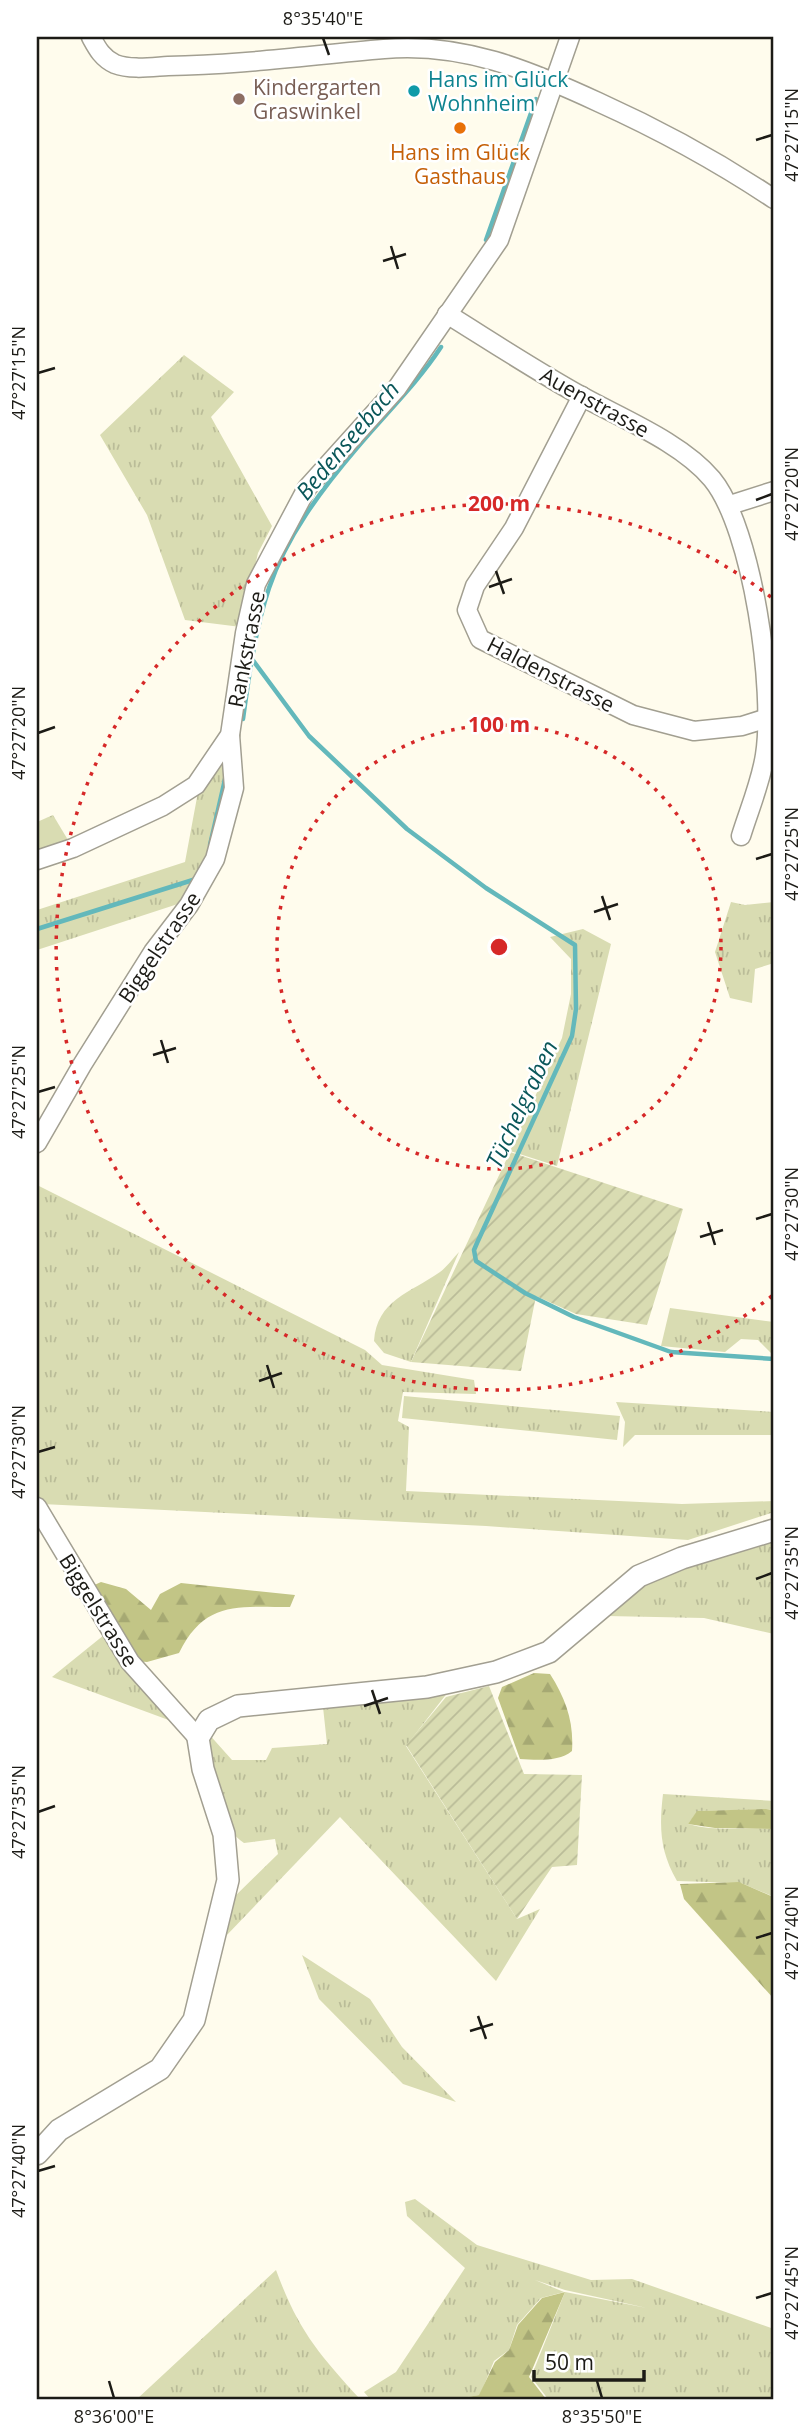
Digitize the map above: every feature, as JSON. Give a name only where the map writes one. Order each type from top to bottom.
[{"type":"street","points":[[91,37],[101,54],[124,66],[191,66],[303,59],[386,49],[438,48],[507,63],[668,134],[774,199]]},
{"type":"street","name":"Rankstrasse","points":[[37,860],[73,848],[163,806],[196,785],[230,735],[245,633],[256,584],[307,488],[397,388],[499,240],[570,37]]},
{"type":"street","name":"Auenstrasse","points":[[447,314],[582,396],[657,437],[711,478],[730,505],[745,548],[770,718],[765,755],[741,836]]},
{"type":"street","name":"Haldenstrasse","points":[[582,396],[514,528],[475,586],[467,610],[480,639],[633,715],[694,731],[742,726],[770,718]]},
{"type":"street","points":[[730,505],[774,491]]},
{"type":"street","name":"Biggelstrasse","points":[[37,1143],[82,1065],[153,953],[189,905],[215,859],[234,788],[230,735]]},
{"type":"street","name":"Biggelstrasse","points":[[37,1507],[130,1662],[198,1738]]},
{"type":"street","points":[[37,2154],[59,2130],[160,2069],[194,2020],[228,1880],[224,1834],[203,1769],[198,1738],[209,1720],[238,1706],[427,1687],[496,1672],[550,1652],[639,1576],[682,1558],[774,1530]]},
{"type":"green space","points":[[184,355],[234,392],[211,417],[272,526],[258,553],[241,627],[185,620],[147,515],[100,435]]},
{"type":"green space","points":[[227,757],[226,797],[218,833],[184,902],[37,950],[37,910],[185,862],[198,792]]},
{"type":"green space","points":[[53,815],[71,845],[37,857],[37,822]]},
{"type":"green space","points":[[731,902],[745,905],[774,902],[774,963],[755,969],[752,1003],[730,998],[715,952]]},
{"type":"green space","points":[[583,929],[611,944],[557,1166],[510,1151],[562,1038],[571,994],[571,959],[550,937]]},
{"type":"green space","points":[[510,1152],[683,1209],[647,1325],[576,1314],[536,1296],[521,1371],[411,1362]]},
{"type":"green space","points":[[37,1185],[365,1350],[382,1365],[474,1380],[476,1394],[403,1392],[398,1421],[409,1427],[406,1491],[682,1504],[774,1501],[774,1512],[688,1540],[486,1526],[42,1504],[37,1494]]},
{"type":"green space","points":[[459,1252],[411,1362],[384,1353],[374,1341],[381,1316],[397,1299],[443,1270]]},
{"type":"green space","points":[[670,1308],[774,1322],[774,1356],[758,1340],[741,1339],[725,1352],[661,1346]]},
{"type":"green space","points":[[404,1396],[620,1416],[617,1440],[402,1418]]},
{"type":"green space","points":[[616,1402],[774,1412],[774,1435],[635,1435],[623,1447],[625,1422]]},
{"type":"green space","points":[[774,1539],[774,1634],[704,1618],[607,1616],[644,1580]]},
{"type":"green space","points":[[101,1582],[126,1589],[151,1610],[160,1594],[181,1583],[295,1595],[290,1607],[239,1608],[212,1615],[200,1623],[179,1653],[147,1662],[135,1661],[90,1587]]},
{"type":"green space","points":[[104,1635],[174,1722],[52,1677]]},
{"type":"green space","points":[[534,1673],[550,1674],[568,1711],[572,1751],[567,1755],[547,1759],[520,1759],[498,1698],[502,1687]]},
{"type":"green space","points":[[489,1686],[524,1774],[582,1775],[577,1865],[552,1867],[517,1919],[406,1745],[446,1697]]},
{"type":"green space","points":[[448,1692],[406,1746],[517,1919],[540,1909],[496,1981],[340,1817],[225,1937],[231,1900],[278,1854],[275,1839],[244,1843],[225,1821],[213,1793],[207,1732],[232,1760],[266,1760],[272,1748],[327,1744],[323,1707]]},
{"type":"green space","points":[[663,1794],[774,1801],[774,1809],[698,1811],[688,1824],[720,1829],[774,1829],[772,1896],[741,1883],[677,1881],[667,1860],[662,1839]]},
{"type":"green space","points":[[774,1810],[774,1829],[715,1828],[688,1824],[697,1811]]},
{"type":"green space","points":[[739,1882],[771,1896],[774,1999],[684,1899],[680,1884]]},
{"type":"green space","points":[[302,1955],[370,1999],[402,2047],[456,2102],[403,2084],[319,1999]]},
{"type":"green space","points":[[415,2199],[477,2245],[591,2280],[632,2279],[774,2329],[774,2399],[548,2399],[531,2377],[565,2292],[647,2308],[565,2290],[535,2280],[564,2292],[541,2298],[517,2325],[509,2350],[494,2361],[480,2395],[455,2399],[370,2399],[364,2392],[396,2372],[465,2268],[407,2216],[405,2202]]},
{"type":"green space","points":[[276,2270],[310,2340],[360,2399],[137,2399]]},
{"type":"green space","points":[[565,2292],[529,2377],[546,2399],[457,2399],[479,2395],[495,2362],[509,2350],[518,2325],[542,2298]]},
{"type":"waterway","name":"Bedenseebach","points":[[486,240],[536,99]]},
{"type":"waterway","name":"Bedenseebach","points":[[243,719],[260,620],[276,569],[295,532],[330,481],[411,387],[441,347]]},
{"type":"waterway","name":"Tüchelgraben","points":[[252,659],[309,736],[407,829],[486,888],[575,945],[576,1009],[572,1036],[474,1250],[476,1261],[525,1293],[574,1317],[671,1352],[774,1359]]},
{"type":"waterway","name":"Bedenseebach","points":[[210,845],[226,775]]},
{"type":"waterway","name":"Bedenseebach","points":[[37,929],[196,879]]},
{"type":"place","name":"Hans im Glück Wohnheim","points":[[414,91]]},
{"type":"place","name":"Kindergarten Graswinkel","points":[[239,99]]},
{"type":"place","name":"Hans im Glück Gasthaus","points":[[460,128]]}]
